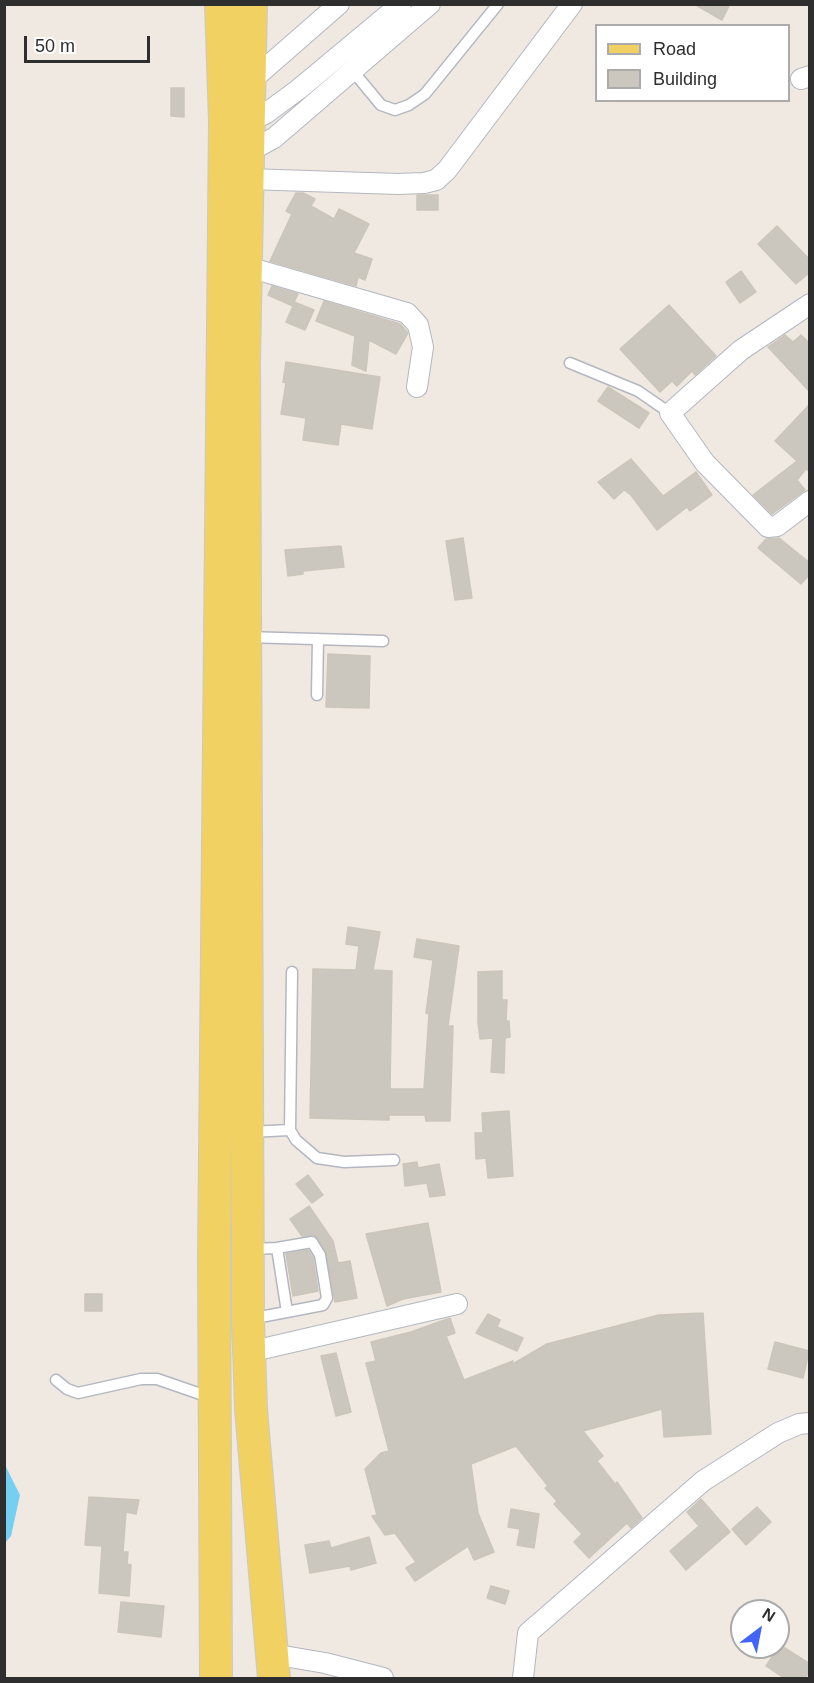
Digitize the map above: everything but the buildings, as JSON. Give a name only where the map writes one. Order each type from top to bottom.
[{"type":"main road","points":[[221,4],[237,80]]},
{"type":"main road","points":[[216,1678],[214,1399],[237,80],[251,4]]},
{"type":"main road","points":[[237,121],[248,165],[248,267],[244,360],[246,1132],[262,1249],[248,1319],[251,1409],[273,1666]]},
{"type":"street","points":[[237,80],[339,4]]},
{"type":"street","points":[[237,121],[265,114],[401,4]]},
{"type":"street","points":[[248,165],[274,138],[430,4]]},
{"type":"street","points":[[248,165],[398,184],[436,180],[447,170],[572,4]]},
{"type":"street","points":[[248,267],[407,313],[418,325],[423,347],[417,387]]},
{"type":"street","points":[[810,304],[741,350],[670,413],[705,463],[768,527],[777,526],[810,501]]},
{"type":"street","points":[[249,1352],[457,1304]]},
{"type":"street","points":[[523,1678],[528,1633],[703,1481],[778,1433],[799,1424],[810,1423]]},
{"type":"street","points":[[273,1666],[325,1663],[382,1678]]},
{"type":"lane","points":[[352,70],[381,105],[395,110],[409,105],[425,94],[498,4]]},
{"type":"lane","points":[[570,363],[638,391],[670,413]]},
{"type":"lane","points":[[246,637],[382,640]]},
{"type":"lane","points":[[317,695],[318,639]]},
{"type":"lane","points":[[292,972],[290,1130],[296,1140],[317,1158],[344,1162],[394,1160]]},
{"type":"lane","points":[[246,1132],[290,1130]]},
{"type":"lane","points":[[248,1319],[287,1312],[322,1305],[327,1298],[320,1255],[312,1242],[262,1249],[287,1312]]},
{"type":"lane","points":[[56,1380],[67,1389],[78,1393],[141,1378],[157,1379],[214,1399]]},
{"type":"water","points":[[5,1465],[20,1495],[11,1536],[5,1543]]}]
